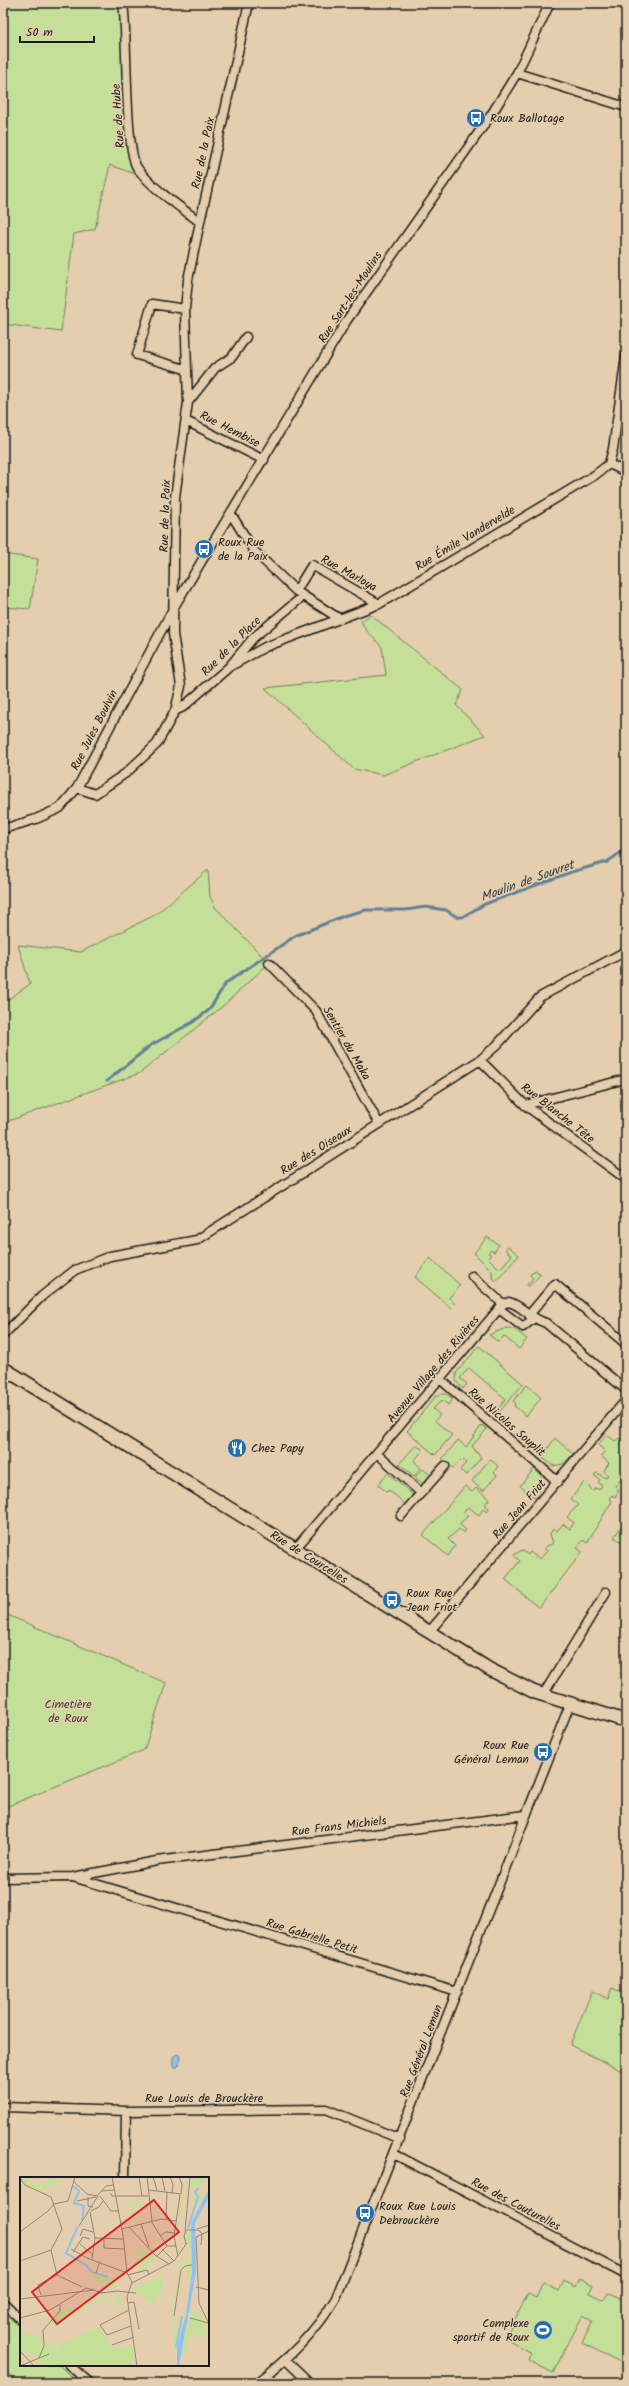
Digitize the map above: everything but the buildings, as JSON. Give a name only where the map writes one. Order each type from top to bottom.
[{"type":"main road","name":"Rue de Courcelles","points":[[3,1368],[296,1548],[489,1669],[543,1695],[626,1721]]},
{"type":"street","name":"Rue de Hube","points":[[123,3],[126,25],[130,141],[135,165],[150,182],[200,222]]},
{"type":"street","name":"Rue de la Paix","points":[[175,711],[181,686],[173,634],[175,497],[188,402],[185,369],[185,309],[188,280],[249,3]]},
{"type":"street","name":"Rue Sart-les-Moulins","points":[[174,607],[347,320],[491,115],[518,73],[550,3]]},
{"type":"street","points":[[518,73],[626,107]]},
{"type":"street","points":[[185,309],[152,304],[137,355],[185,369]]},
{"type":"street","points":[[188,402],[215,368],[232,357],[246,337]]},
{"type":"street","points":[[626,356],[613,449],[608,464],[626,472]]},
{"type":"street","name":"Rue Hembise","points":[[186,420],[264,460]]},
{"type":"street","name":"Rue Émile Vandervelde","points":[[229,667],[264,647],[340,620],[379,604],[595,475],[608,464]]},
{"type":"street","points":[[231,514],[254,551],[299,594],[340,620]]},
{"type":"street","name":"Rue Marloya","points":[[299,594],[312,565],[379,604]]},
{"type":"street","name":"Rue de la Place","points":[[175,711],[183,707],[229,667],[253,638],[299,594]]},
{"type":"street","name":"Rue Jules Boulvin","points":[[3,829],[36,819],[60,808],[77,788],[174,607]]},
{"type":"street","points":[[77,788],[95,794],[126,773],[157,744],[175,711]]},
{"type":"street","name":"Rue des Oiseaux","points":[[3,1335],[42,1296],[75,1270],[110,1256],[197,1240],[480,1060],[497,1045],[540,997],[626,951]]},
{"type":"street","name":"Sentier du Maka","points":[[269,963],[316,1011],[379,1124]]},
{"type":"street","name":"Rue Blanche Tête","points":[[480,1060],[525,1105],[626,1179]]},
{"type":"street","points":[[525,1105],[626,1079]]},
{"type":"street","points":[[472,1276],[504,1305],[523,1328],[555,1284],[626,1344]]},
{"type":"street","points":[[504,1305],[546,1323],[626,1390]]},
{"type":"street","name":"Avenue Village des Rivières","points":[[296,1548],[504,1305]]},
{"type":"street","name":"Rue Nicolas Souplit","points":[[440,1379],[558,1482]]},
{"type":"street","name":"Rue Jean Friot","points":[[429,1632],[558,1482],[626,1400]]},
{"type":"street","points":[[377,1453],[422,1493]]},
{"type":"street","points":[[401,1516],[445,1466]]},
{"type":"street","points":[[543,1695],[606,1592]]},
{"type":"street","name":"Rue Général Leman","points":[[257,2383],[286,2360],[322,2322],[336,2298],[570,1704]]},
{"type":"street","name":"Rue Frans Michiels","points":[[73,1877],[157,1861],[525,1815]]},
{"type":"street","points":[[3,1878],[73,1877]]},
{"type":"street","name":"Rue Gabrielle Petit","points":[[73,1877],[457,1992]]},
{"type":"street","name":"Rue Louis de Brouckère","points":[[3,2107],[126,2111],[326,2109],[400,2138]]},
{"type":"street","points":[[125,2177],[126,2111]]},
{"type":"street","name":"Rue des Couturelles","points":[[394,2154],[626,2275]]},
{"type":"street","points":[[3,2302],[20,2319]]},
{"type":"street","points":[[286,2360],[310,2383]]},
{"type":"street","points":[[70,2366],[90,2383]]},
{"type":"green space","points":[[3,3],[121,3],[130,165],[135,174],[110,165],[95,229],[74,234],[61,332],[3,324]]},
{"type":"green space","points":[[3,554],[38,559],[30,609],[3,607]]},
{"type":"green space","points":[[371,615],[463,690],[456,705],[485,735],[383,775],[354,769],[265,688],[386,675],[382,647],[366,630],[361,621]]},
{"type":"green space","points":[[208,870],[210,897],[215,907],[269,963],[224,1005],[140,1073],[3,1123],[3,1003],[30,984],[18,945],[81,952],[155,915]]},
{"type":"green space","points":[[487,1237],[499,1245],[494,1252],[491,1250],[488,1253],[491,1255],[488,1258],[500,1269],[512,1255],[505,1250],[508,1246],[519,1255],[496,1281],[492,1277],[492,1271],[474,1253]]},
{"type":"green space","points":[[430,1258],[460,1285],[449,1298],[455,1304],[451,1308],[415,1277]]},
{"type":"green space","points":[[535,1270],[541,1274],[528,1287],[527,1285],[533,1278],[530,1275]]},
{"type":"green space","points":[[506,1328],[514,1329],[527,1339],[519,1349],[504,1336],[498,1342],[489,1335]]},
{"type":"green space","points":[[479,1346],[523,1384],[495,1417],[486,1409],[490,1404],[497,1410],[506,1399],[469,1368],[460,1378],[467,1384],[463,1389],[456,1381],[456,1373]]},
{"type":"green space","points":[[527,1385],[541,1398],[526,1416],[514,1406],[516,1404],[513,1401]]},
{"type":"green space","points":[[440,1394],[446,1394],[453,1399],[448,1405],[442,1400],[433,1409],[440,1415],[435,1421],[452,1435],[435,1455],[407,1431],[435,1397]]},
{"type":"green space","points":[[482,1425],[487,1429],[472,1446],[481,1458],[466,1475],[460,1470],[466,1463],[462,1459],[453,1468],[442,1459],[458,1440],[466,1447]]},
{"type":"green space","points":[[607,1435],[615,1441],[619,1438],[625,1442],[626,1441],[626,1475],[624,1482],[620,1480],[615,1486],[619,1490],[615,1497],[612,1495],[609,1498],[612,1501],[587,1543],[583,1540],[577,1548],[582,1552],[539,1608],[505,1579],[520,1561],[514,1555],[522,1550],[528,1555],[530,1552],[540,1559],[547,1551],[544,1548],[553,1543],[550,1534],[553,1529],[557,1531],[563,1524],[570,1529],[574,1523],[567,1517],[578,1505],[571,1499],[584,1482],[593,1491],[596,1488],[599,1490],[602,1486],[598,1482],[600,1480],[594,1475],[597,1473],[605,1478],[608,1475],[604,1471],[609,1463],[601,1456],[605,1451],[598,1445]]},
{"type":"green space","points":[[555,1438],[573,1454],[563,1464],[553,1466],[542,1457]]},
{"type":"green space","points":[[416,1445],[423,1450],[414,1461],[421,1468],[414,1476],[399,1464]]},
{"type":"green space","points":[[490,1459],[498,1466],[494,1472],[497,1475],[483,1491],[472,1481]]},
{"type":"green space","points":[[423,1469],[431,1476],[423,1484],[415,1477]]},
{"type":"green space","points":[[534,1469],[542,1477],[543,1484],[533,1497],[520,1486]]},
{"type":"green space","points":[[388,1473],[413,1495],[406,1505],[389,1490],[387,1492],[378,1485]]},
{"type":"green space","points":[[465,1486],[472,1492],[476,1488],[489,1499],[485,1505],[489,1508],[487,1512],[483,1509],[479,1515],[468,1507],[463,1512],[468,1516],[459,1524],[466,1530],[464,1533],[459,1529],[448,1539],[455,1546],[448,1556],[423,1535]]},
{"type":"green space","points":[[626,1520],[626,1545],[614,1537]]},
{"type":"green space","name":"Cimetière de Roux","points":[[3,1613],[166,1683],[144,1750],[3,1808]]},
{"type":"green space","points":[[612,1988],[626,1994],[626,2073],[570,2045],[592,1991],[608,1999]]},
{"type":"green space","name":"Complexe sportif de Roux","points":[[580,2278],[593,2285],[589,2293],[604,2300],[608,2293],[626,2302],[626,2365],[582,2343],[593,2321],[583,2315],[553,2373],[528,2360],[531,2353],[505,2339],[528,2294],[536,2298],[543,2283],[559,2291],[564,2281],[576,2287]]},
{"type":"green space","points":[[3,2312],[20,2327],[20,2366],[60,2366],[77,2383],[17,2383],[3,2368]]},
{"type":"water","points":[[177,2054],[180,2056],[179,2065],[176,2068],[173,2065],[173,2057]]},
{"type":"waterway","name":"Moulin de Souvret","points":[[107,1081],[151,1045],[193,1022],[209,1010],[226,983],[295,936],[346,915],[366,910],[406,910],[426,907],[446,910],[457,917],[462,917],[485,904],[571,872],[607,862],[626,849]]},
{"type":"place","name":"Roux Ballotage","points":[[476,118]]},
{"type":"place","name":"Roux Rue de la Paix","points":[[204,549]]},
{"type":"place","name":"Chez Papy","points":[[237,1448]]},
{"type":"place","name":"Roux Rue Jean Friot","points":[[392,1600]]},
{"type":"place","name":"Roux Rue Général Leman","points":[[543,1752]]},
{"type":"place","name":"Roux Rue Louis Debrouckère","points":[[365,2213]]},
{"type":"place","name":"Complexe sportif de Roux","points":[[543,2330]]}]
